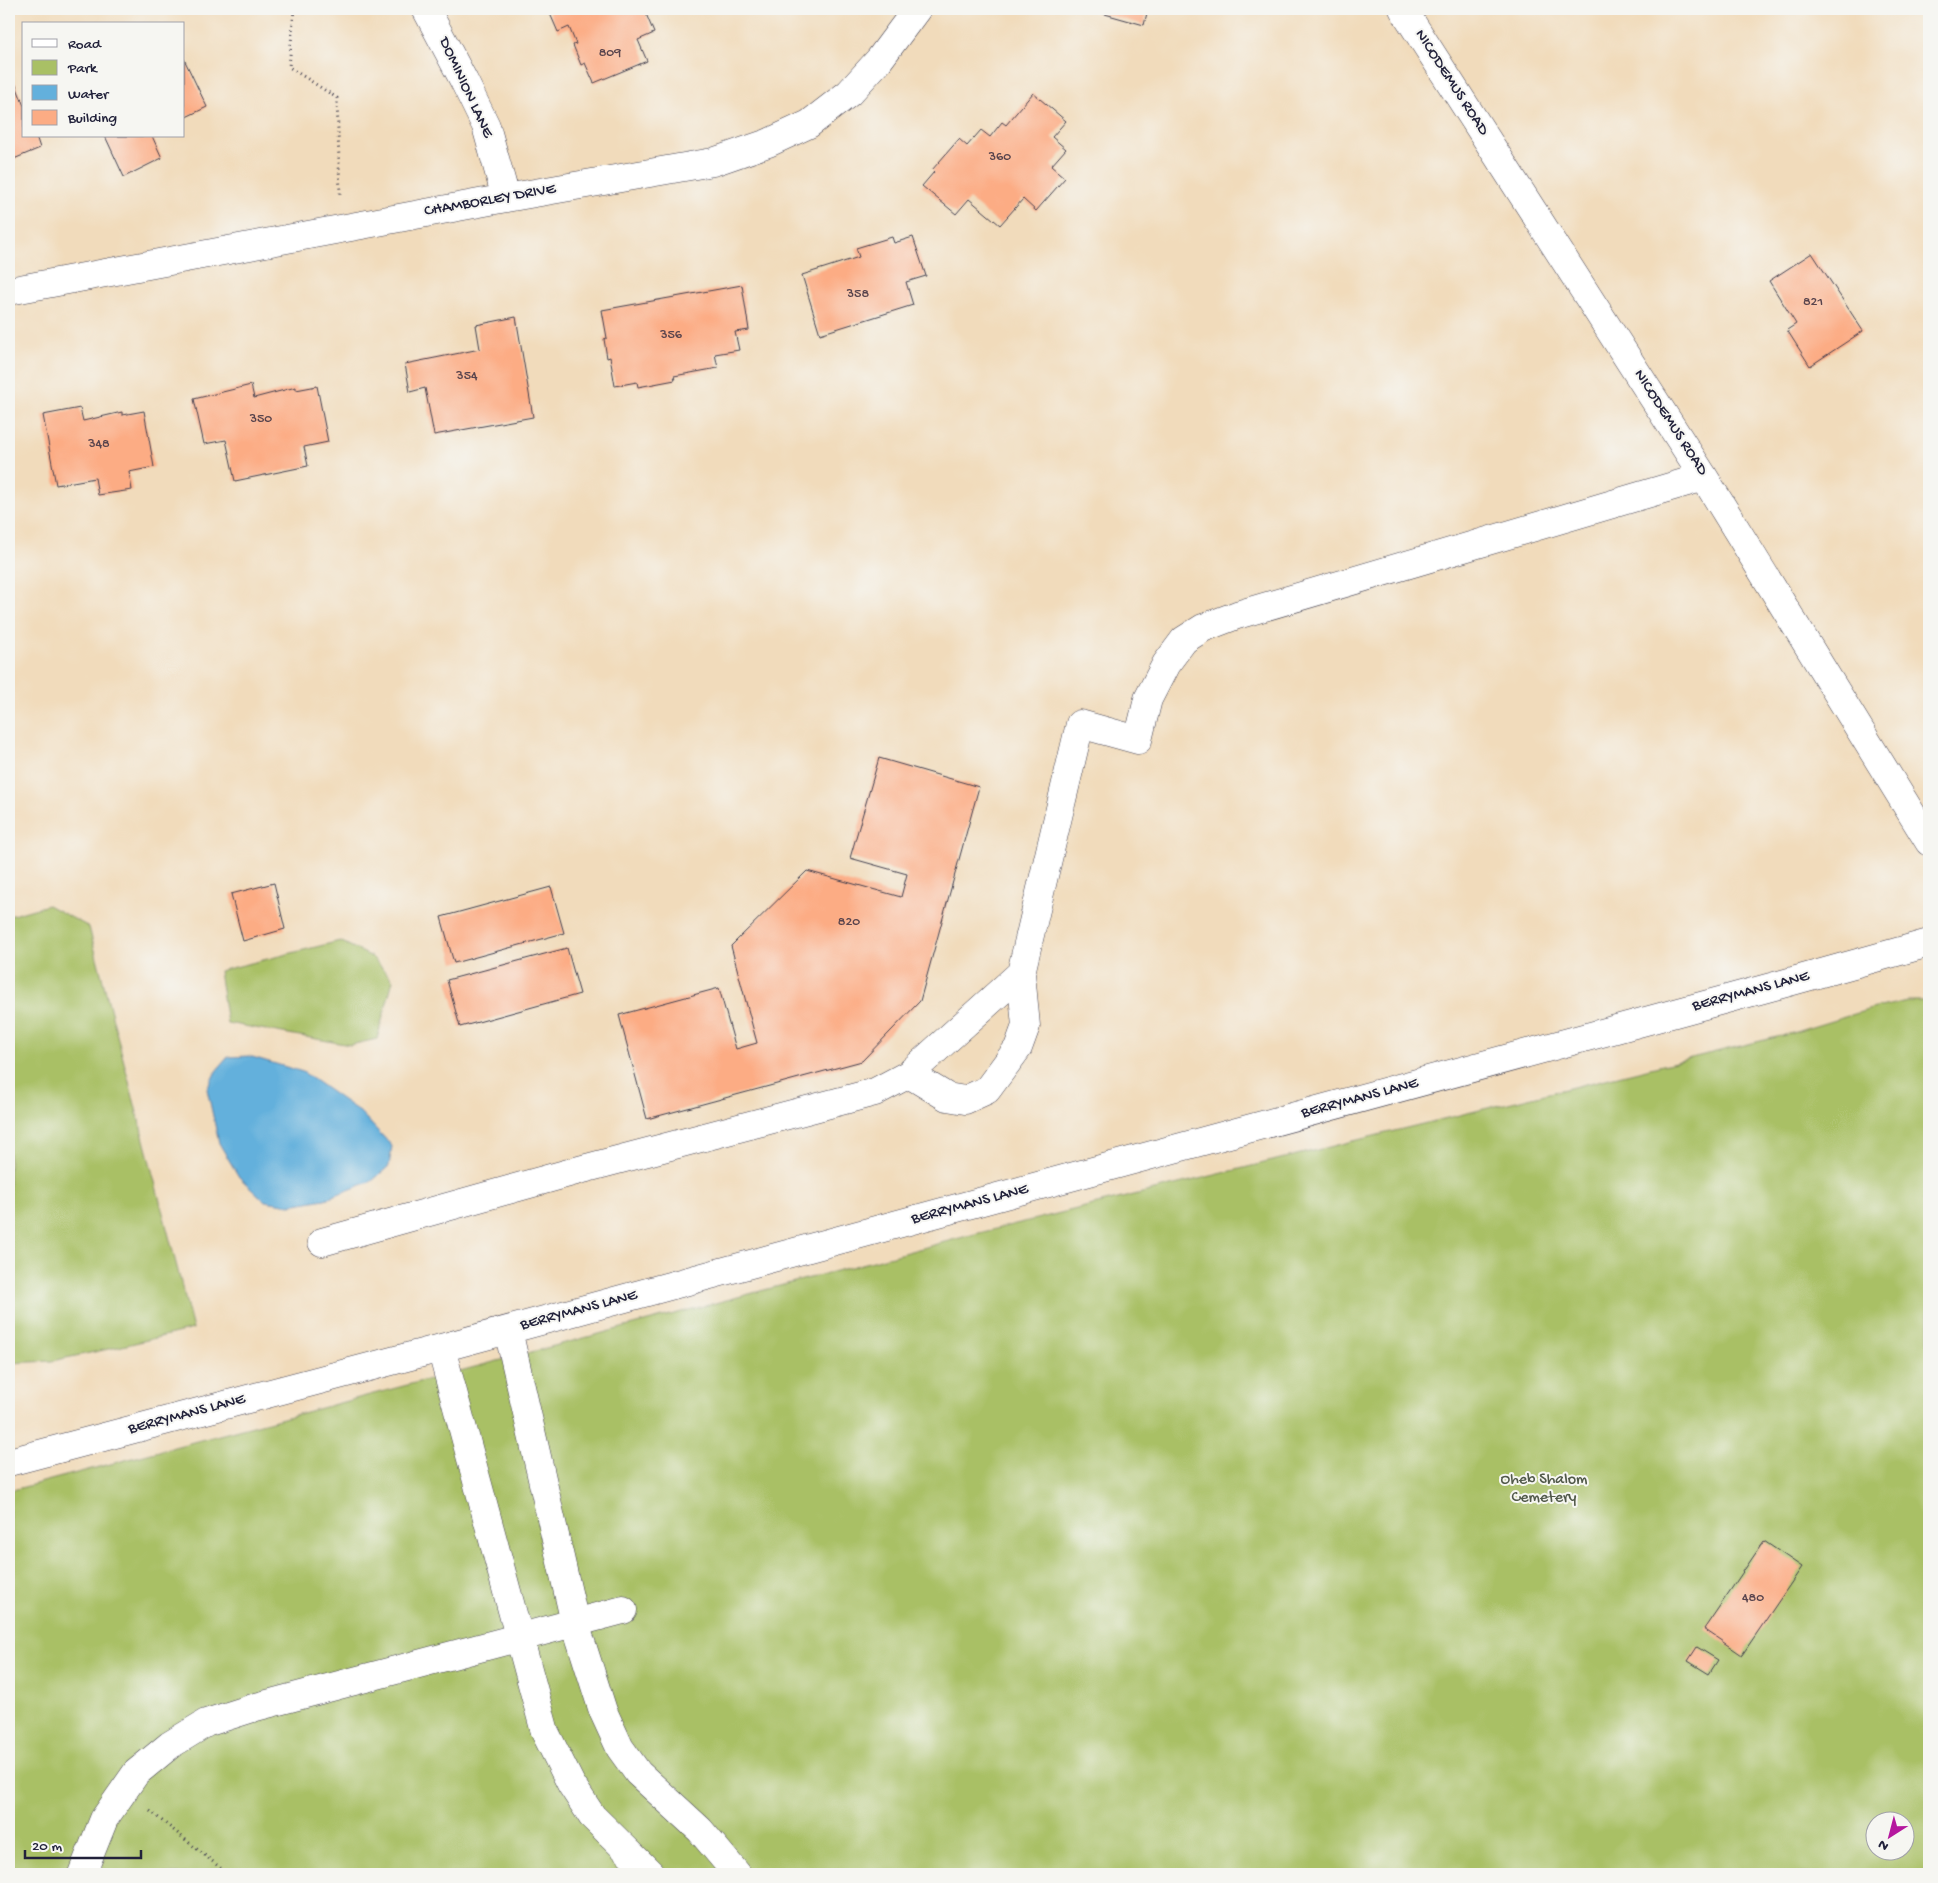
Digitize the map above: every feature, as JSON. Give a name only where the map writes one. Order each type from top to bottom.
[{"type":"street","name":"DOMINION LANE","points":[[426,9],[486,126],[506,198]]},
{"type":"street","name":"CHAMBORLEY DRIVE","points":[[9,291],[506,198],[713,162],[768,143],[809,124],[849,93],[879,60],[917,9]]},
{"type":"street","name":"NICODEMUS ROAD","points":[[1403,9],[1704,477],[1929,842]]},
{"type":"street","points":[[909,1074],[947,1097],[965,1100],[987,1090],[1018,1048],[1026,1026],[1021,973],[1080,724],[1138,740],[1148,699],[1166,664],[1184,640],[1203,628],[1238,615],[1704,477]]},
{"type":"street","name":"BERRYMANS LANE","points":[[9,1462],[508,1330],[1929,943]]},
{"type":"street","points":[[322,1242],[489,1194],[875,1092],[909,1074],[1021,973]]},
{"type":"street","points":[[508,1330],[575,1623],[603,1711],[620,1748],[638,1772],[700,1830],[737,1874]]},
{"type":"street","points":[[441,1348],[545,1732],[571,1784],[592,1816],[651,1874]]},
{"type":"street","points":[[82,1874],[104,1818],[136,1773],[170,1746],[206,1722],[256,1707],[623,1610]]},
{"type":"path","points":[[294,9],[289,67],[337,98],[340,195]]},
{"type":"path","points":[[124,1790],[228,1874]]},
{"type":"green space","points":[[48,905],[89,927],[193,1329],[52,1361],[9,1363],[9,916]]},
{"type":"green space","points":[[340,941],[372,957],[393,980],[377,1039],[350,1045],[227,1023],[219,971]]},
{"type":"green space","name":"Oheb Shalom Cemetery","points":[[1908,1001],[1929,1001],[1929,1874],[9,1874],[9,1491],[971,1235],[1789,1034],[1871,1009]]},
{"type":"water","points":[[249,1056],[303,1072],[360,1112],[392,1146],[389,1166],[372,1181],[325,1199],[290,1205],[265,1201],[239,1177],[219,1143],[207,1089],[216,1071],[228,1057]]},
{"type":"building","points":[[548,9],[644,9],[654,33],[638,40],[647,61],[594,83],[585,63],[581,65],[573,45],[576,44],[569,27],[558,32]]},
{"type":"building","points":[[1087,9],[1148,9],[1144,25]]},
{"type":"building","points":[[185,61],[207,107],[185,118]]},
{"type":"building","points":[[12,75],[22,101],[22,138],[37,138],[40,148],[9,161],[9,76]]},
{"type":"building","points":[[1033,93],[1066,121],[1052,137],[1066,149],[1051,166],[1065,178],[1036,211],[1023,199],[1000,225],[969,199],[956,214],[922,186],[934,172],[932,170],[959,139],[967,146],[981,130],[990,137],[1002,122],[1006,125]]},
{"type":"building","points":[[106,138],[153,138],[162,158],[124,177]]},
{"type":"building","points":[[892,237],[894,243],[913,237],[926,276],[906,282],[913,305],[820,334],[802,275],[859,257],[856,248]]},
{"type":"building","points":[[1812,253],[1863,331],[1810,366],[1787,330],[1796,324],[1769,281]]},
{"type":"building","points":[[742,285],[749,330],[735,332],[739,350],[715,354],[718,368],[674,376],[675,380],[638,387],[637,382],[615,386],[610,357],[607,358],[604,339],[607,338],[602,310]]},
{"type":"building","points":[[516,317],[533,417],[434,435],[425,388],[410,392],[405,364],[480,349],[476,325]]},
{"type":"building","points":[[251,385],[254,398],[296,387],[296,390],[317,386],[328,442],[304,447],[308,466],[235,481],[226,440],[204,444],[194,399]]},
{"type":"building","points":[[80,408],[83,421],[122,412],[122,415],[144,411],[154,467],[129,472],[132,490],[98,495],[95,478],[56,485],[43,415]]},
{"type":"building","points":[[879,758],[979,787],[920,1001],[862,1061],[647,1119],[619,1015],[719,988],[736,1049],[757,1043],[731,946],[807,871],[901,897],[907,874],[850,858]]},
{"type":"building","points":[[274,883],[285,929],[243,941],[231,894]]},
{"type":"building","points":[[551,887],[564,933],[454,963],[441,917]]},
{"type":"building","points":[[567,948],[580,994],[460,1027],[447,980]]},
{"type":"building","points":[[1764,1541],[1802,1567],[1742,1655],[1704,1629]]},
{"type":"building","points":[[1697,1647],[1718,1660],[1709,1674],[1688,1661]]}]
